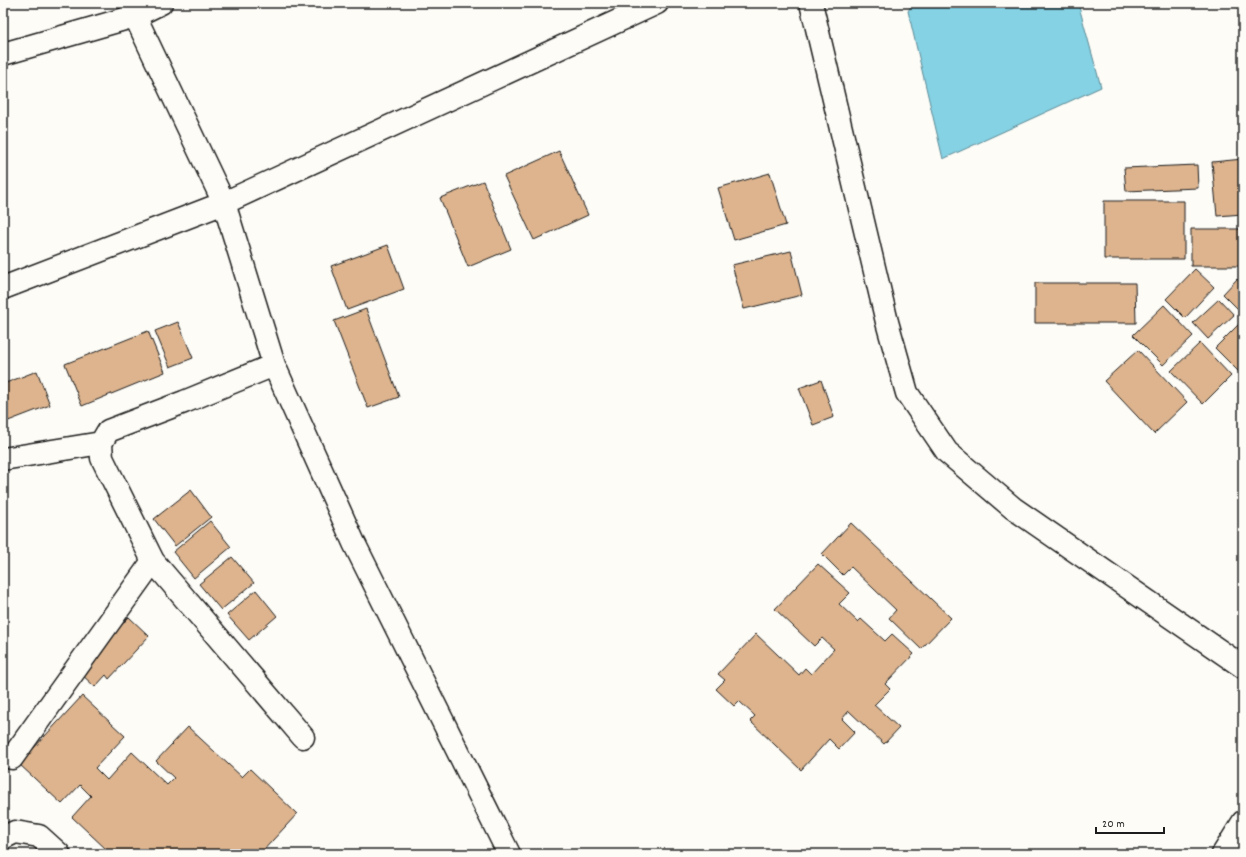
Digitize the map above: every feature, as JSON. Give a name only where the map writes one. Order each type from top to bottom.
[{"type":"street","points":[[3,54],[133,9],[161,3]]},
{"type":"street","points":[[3,288],[224,203],[657,3]]},
{"type":"street","points":[[811,3],[887,322],[907,393],[946,452],[1013,508],[1243,667]]},
{"type":"street","points":[[133,9],[224,203],[274,365],[354,543],[509,854]]},
{"type":"street","points":[[274,365],[108,431],[101,443],[102,458],[153,561],[303,737]]},
{"type":"street","points":[[3,459],[101,443]]},
{"type":"street","points":[[12,758],[153,561]]},
{"type":"street","points":[[1223,854],[1243,822]]},
{"type":"street","points":[[3,838],[16,832],[39,836],[59,854]]},
{"type":"water","points":[[913,3],[1078,3],[1101,87],[943,159],[908,11]]},
{"type":"building","points":[[559,151],[588,215],[534,240],[504,176]]},
{"type":"building","points":[[1243,159],[1243,214],[1217,216],[1212,162]]},
{"type":"building","points":[[1197,165],[1198,188],[1126,191],[1124,168]]},
{"type":"building","points":[[770,173],[786,225],[734,240],[718,188]]},
{"type":"building","points":[[483,181],[511,249],[468,267],[440,198]]},
{"type":"building","points":[[1104,201],[1184,201],[1184,259],[1104,259]]},
{"type":"building","points":[[1191,229],[1243,229],[1243,266],[1191,266]]},
{"type":"building","points":[[388,245],[404,289],[347,310],[331,266]]},
{"type":"building","points":[[791,251],[802,295],[744,309],[732,265]]},
{"type":"building","points":[[1195,269],[1214,287],[1185,318],[1166,299]]},
{"type":"building","points":[[1237,279],[1243,285],[1243,314],[1223,294]]},
{"type":"building","points":[[1035,283],[1135,283],[1136,323],[1035,323]]},
{"type":"building","points":[[1219,299],[1234,315],[1208,339],[1193,323]]},
{"type":"building","points":[[1164,305],[1193,336],[1163,365],[1133,335]]},
{"type":"building","points":[[366,309],[399,397],[368,408],[334,321]]},
{"type":"building","points":[[178,322],[193,358],[170,367],[155,331]]},
{"type":"building","points":[[1240,323],[1243,326],[1243,376],[1215,348]]},
{"type":"building","points":[[148,331],[165,372],[82,406],[65,364]]},
{"type":"building","points":[[1200,343],[1231,376],[1203,404],[1171,371]]},
{"type":"building","points":[[1138,350],[1187,402],[1154,434],[1104,381]]},
{"type":"building","points":[[37,371],[50,405],[3,423],[3,384]]},
{"type":"building","points":[[821,380],[834,417],[813,425],[799,388]]},
{"type":"building","points":[[191,490],[211,517],[175,546],[154,519]]},
{"type":"building","points":[[210,521],[231,547],[194,578],[173,552]]},
{"type":"building","points":[[851,523],[951,618],[921,649],[889,618],[896,610],[851,567],[843,575],[822,554]]},
{"type":"building","points":[[232,557],[254,583],[221,610],[199,584]]},
{"type":"building","points":[[818,564],[850,593],[839,604],[858,622],[861,619],[885,641],[892,634],[914,654],[885,684],[890,689],[874,705],[899,728],[884,744],[849,711],[842,719],[855,732],[839,749],[829,739],[801,770],[750,721],[755,716],[739,701],[734,706],[716,689],[725,680],[718,674],[756,634],[799,675],[805,668],[811,674],[834,649],[822,638],[814,646],[775,609]]},
{"type":"building","points":[[256,590],[277,616],[249,640],[227,615]]},
{"type":"building","points":[[129,617],[149,636],[109,679],[106,675],[95,687],[78,671]]},
{"type":"building","points":[[82,696],[125,736],[95,768],[107,780],[132,752],[167,785],[174,778],[156,761],[188,727],[242,777],[250,769],[297,814],[260,854],[102,854],[106,849],[72,817],[91,796],[80,785],[62,804],[19,764]]}]
